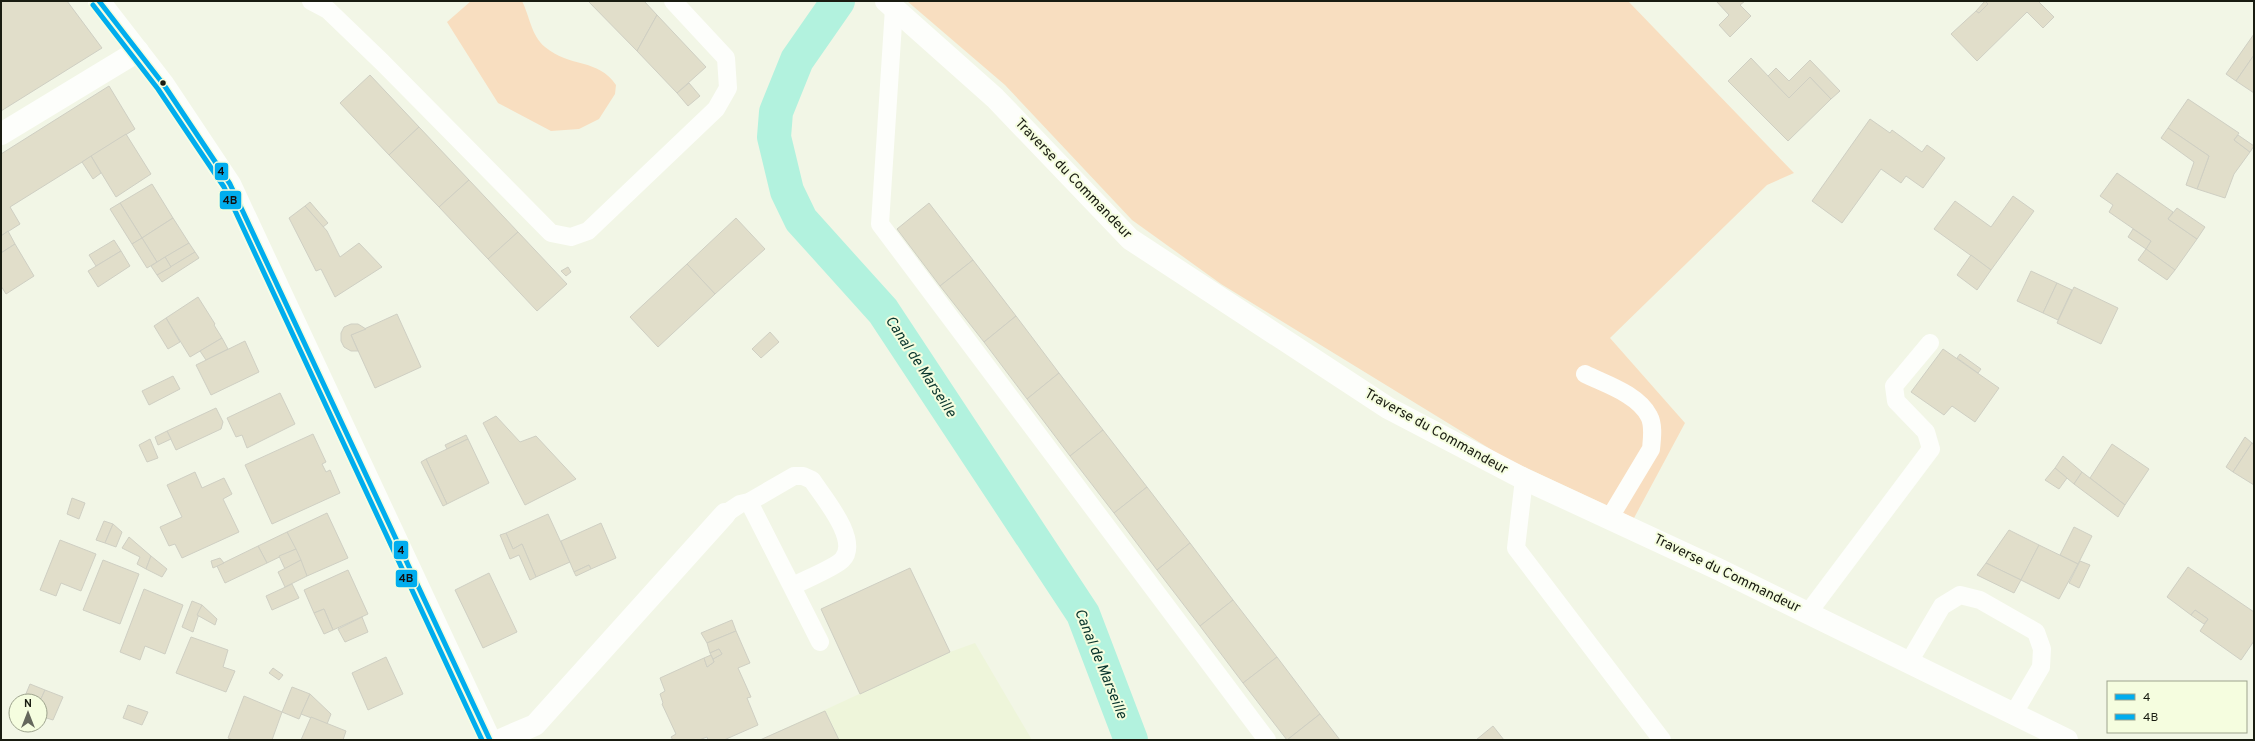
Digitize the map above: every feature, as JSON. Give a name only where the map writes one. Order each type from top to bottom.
[{"type":"street","points":[[99,1],[164,85],[230,184],[490,740]]},
{"type":"street","name":"Traverse du Commandeur","points":[[890,4],[995,98],[1130,239],[1388,408],[1524,479],[1808,613],[2067,740]]},
{"type":"street","points":[[1,134],[138,51]]},
{"type":"street","points":[[500,740],[534,725],[725,514]]},
{"type":"lane","points":[[311,1],[328,10],[382,62],[551,233],[572,237],[588,231],[716,109],[728,88],[726,58],[673,1]]},
{"type":"lane","points":[[890,4],[880,224],[1267,740]]},
{"type":"lane","points":[[1808,613],[1931,449],[1926,432],[1896,401],[1894,386],[1930,343]]},
{"type":"lane","points":[[1585,374],[1636,400],[1649,416],[1652,437],[1651,449],[1609,519]]},
{"type":"lane","points":[[725,514],[740,504],[750,502],[794,476],[803,476],[812,480],[845,531],[847,551],[841,561],[793,586]]},
{"type":"lane","points":[[1524,479],[1516,548],[1662,740]]},
{"type":"lane","points":[[750,502],[820,642]]},
{"type":"lane","points":[[1909,662],[1942,606],[1960,595],[1980,600],[2036,632],[2042,649],[2041,667],[2014,713]]},
{"type":"shaded area","points":[[471,1],[522,1],[537,37],[545,47],[554,54],[592,67],[609,76],[616,85],[615,94],[599,119],[579,129],[551,131],[498,103],[447,22]]},
{"type":"shaded area","points":[[907,1],[1628,1],[1794,173],[1767,185],[1610,338],[1685,423],[1634,518],[1505,458],[1221,284],[1132,220],[1005,85]]},
{"type":"shaded area","points":[[975,643],[1032,740],[760,740],[950,652]]},
{"type":"building","points":[[1,1],[67,1],[102,48],[1,111]]},
{"type":"building","points":[[588,1],[644,1],[657,15],[637,51]]},
{"type":"building","points":[[1716,1],[1745,1],[1740,5],[1751,16],[1730,37],[1719,25],[1729,15]]},
{"type":"building","points":[[1985,1],[2038,1],[2054,17],[2043,28],[2027,12],[1977,61],[1951,34],[1976,11],[1979,13],[1988,4]]},
{"type":"building","points":[[1985,1],[1988,4],[1979,13],[1976,11]]},
{"type":"building","points":[[657,15],[706,67],[677,93],[637,51]]},
{"type":"building","points":[[2254,34],[2254,55],[2236,81],[2226,74]]},
{"type":"building","points":[[2254,55],[2254,93],[2236,81]]},
{"type":"building","points":[[1751,58],[1789,98],[1810,77],[1831,99],[1788,141],[1728,81]]},
{"type":"building","points":[[1810,60],[1840,91],[1831,99],[1810,77],[1789,98],[1768,76],[1776,68],[1789,81]]},
{"type":"building","points":[[370,75],[419,127],[389,155],[340,103]]},
{"type":"building","points":[[689,83],[700,96],[688,106],[677,93]]},
{"type":"building","points":[[109,86],[135,129],[10,207],[20,224],[1,236],[1,154]]},
{"type":"building","points":[[2188,99],[2239,133],[2234,140],[2250,152],[2234,174],[2225,198],[2197,189],[2209,156],[2168,128]]},
{"type":"building","points":[[1870,119],[1890,133],[1892,130],[1922,152],[1927,145],[1945,158],[1923,188],[1906,176],[1901,183],[1881,169],[1842,223],[1812,201]]},
{"type":"building","points":[[419,127],[469,180],[439,207],[389,155]]},
{"type":"building","points":[[2168,128],[2209,156],[2197,189],[2186,185],[2194,162],[2161,138]]},
{"type":"building","points":[[126,134],[151,174],[116,197],[91,156]]},
{"type":"building","points":[[2238,135],[2254,146],[2250,152],[2234,140]]},
{"type":"building","points":[[91,156],[101,173],[93,179],[82,162]]},
{"type":"building","points":[[2117,173],[2173,212],[2168,219],[2197,239],[2175,270],[2146,249],[2151,241],[2109,212],[2113,205],[2100,196]]},
{"type":"building","points":[[469,180],[518,232],[488,259],[439,207]]},
{"type":"building","points":[[152,184],[173,218],[142,238],[120,203]]},
{"type":"building","points":[[2013,196],[2034,211],[1991,270],[1934,229],[1955,201],[1991,227]]},
{"type":"building","points":[[310,202],[328,223],[323,227],[305,206]]},
{"type":"building","points":[[120,203],[142,238],[132,244],[110,209]]},
{"type":"building","points":[[929,203],[973,260],[940,286],[897,229]]},
{"type":"building","points":[[305,206],[327,231],[340,257],[359,243],[382,267],[335,297],[321,269],[316,271],[289,218]]},
{"type":"building","points":[[2177,208],[2205,227],[2197,239],[2168,219]]},
{"type":"building","points":[[173,218],[189,243],[157,262],[142,238]]},
{"type":"building","points":[[736,218],[765,249],[715,294],[687,264]]},
{"type":"building","points":[[2133,229],[2151,241],[2146,249],[2128,237]]},
{"type":"building","points":[[8,231],[15,244],[1,253],[1,236]]},
{"type":"building","points":[[518,232],[567,284],[537,311],[488,259]]},
{"type":"building","points":[[142,238],[157,262],[147,268],[132,244]]},
{"type":"building","points":[[114,240],[121,251],[96,266],[89,255]]},
{"type":"building","points":[[189,243],[195,252],[171,267],[165,257]]},
{"type":"building","points":[[15,244],[34,276],[6,294],[1,286],[1,253]]},
{"type":"building","points":[[2146,249],[2175,270],[2167,280],[2138,260]]},
{"type":"building","points":[[121,251],[130,266],[98,287],[88,271]]},
{"type":"building","points":[[195,252],[199,258],[162,282],[157,275]]},
{"type":"building","points":[[1971,255],[1991,270],[1977,290],[1957,275]]},
{"type":"building","points":[[165,257],[171,267],[157,275],[151,266]]},
{"type":"building","points":[[973,260],[1016,316],[984,342],[940,286]]},
{"type":"building","points":[[687,264],[715,294],[658,347],[630,317]]},
{"type":"building","points":[[568,267],[571,272],[566,276],[561,271]]},
{"type":"building","points":[[2031,271],[2057,283],[2043,313],[2017,301]]},
{"type":"building","points":[[2057,283],[2072,290],[2058,320],[2043,313]]},
{"type":"building","points":[[2074,287],[2118,308],[2101,344],[2057,323]]},
{"type":"building","points":[[198,297],[222,338],[190,357],[166,318]]},
{"type":"building","points":[[397,314],[421,367],[375,388],[351,335]]},
{"type":"building","points":[[1016,316],[1059,373],[1027,399],[984,342]]},
{"type":"building","points":[[166,318],[180,342],[168,349],[154,326]]},
{"type":"building","points":[[351,324],[358,324],[366,329],[351,335],[358,351],[351,351],[344,347],[341,341],[341,333],[344,327]]},
{"type":"building","points":[[770,332],[779,342],[761,358],[752,349]]},
{"type":"building","points":[[222,338],[228,349],[206,360],[200,351]]},
{"type":"building","points":[[245,341],[259,372],[211,395],[196,365]]},
{"type":"building","points":[[1943,349],[1999,388],[1975,422],[1952,406],[1944,415],[1911,392]]},
{"type":"building","points":[[1960,354],[1981,369],[1978,373],[1957,358]]},
{"type":"building","points":[[1059,373],[1103,430],[1070,456],[1027,399]]},
{"type":"building","points":[[173,376],[180,389],[149,405],[142,391]]},
{"type":"building","points":[[280,393],[295,424],[247,448],[242,435],[236,437],[227,418]]},
{"type":"building","points":[[216,408],[223,422],[221,429],[176,450],[167,431]]},
{"type":"building","points":[[496,416],[520,442],[536,436],[576,479],[525,505],[483,423]]},
{"type":"building","points":[[1103,430],[1147,487],[1114,513],[1070,456]]},
{"type":"building","points":[[167,431],[171,439],[158,445],[155,437]]},
{"type":"building","points":[[313,434],[326,462],[322,464],[326,472],[330,470],[340,493],[272,524],[245,465]]},
{"type":"building","points":[[466,435],[468,439],[447,449],[445,445]]},
{"type":"building","points":[[2245,437],[2252,443],[2233,472],[2226,467]]},
{"type":"building","points":[[150,439],[158,458],[147,462],[139,445]]},
{"type":"building","points":[[468,439],[489,483],[447,504],[426,459]]},
{"type":"building","points":[[2252,443],[2254,444],[2254,485],[2233,472]]},
{"type":"building","points":[[2112,444],[2149,469],[2125,505],[2090,478]]},
{"type":"building","points":[[2063,456],[2082,472],[2074,484],[2055,468]]},
{"type":"building","points":[[426,459],[447,504],[443,506],[421,462]]},
{"type":"building","points":[[2055,468],[2067,478],[2059,489],[2045,480]]},
{"type":"building","points":[[195,472],[202,488],[224,478],[232,494],[223,499],[239,532],[182,558],[175,544],[169,546],[160,527],[182,517],[167,485]]},
{"type":"building","points":[[2082,472],[2125,505],[2118,517],[2074,484]]},
{"type":"building","points":[[1147,487],[1190,543],[1157,570],[1114,513]]},
{"type":"building","points":[[72,498],[85,503],[79,519],[67,514]]},
{"type":"building","points":[[327,513],[348,558],[307,576],[287,532]]},
{"type":"building","points":[[548,514],[570,562],[536,577],[522,544],[513,549],[506,533]]},
{"type":"building","points":[[104,521],[113,524],[105,543],[96,540]]},
{"type":"building","points":[[601,523],[616,558],[591,569],[589,565],[574,572],[561,541]]},
{"type":"building","points":[[113,524],[122,532],[116,547],[105,543]]},
{"type":"building","points":[[2074,527],[2092,536],[2078,564],[2060,555]]},
{"type":"building","points":[[2009,530],[2039,545],[2021,580],[1986,563]]},
{"type":"building","points":[[287,532],[296,549],[267,563],[258,546]]},
{"type":"building","points":[[506,533],[513,549],[522,544],[536,577],[530,580],[519,555],[510,559],[500,535]]},
{"type":"building","points":[[129,537],[151,556],[146,569],[137,564],[140,557],[122,548]]},
{"type":"building","points":[[60,540],[96,554],[81,591],[61,583],[56,596],[40,590]]},
{"type":"building","points":[[1190,543],[1233,600],[1200,626],[1157,570]]},
{"type":"building","points":[[2039,545],[2078,564],[2059,599],[2021,580]]},
{"type":"building","points":[[258,546],[267,563],[225,583],[217,566]]},
{"type":"building","points":[[296,549],[301,560],[285,569],[279,556]]},
{"type":"building","points":[[151,556],[167,569],[162,577],[146,569]]},
{"type":"building","points":[[220,558],[224,563],[213,568],[211,561]]},
{"type":"building","points":[[103,560],[139,574],[120,624],[83,610]]},
{"type":"building","points":[[301,560],[307,576],[285,587],[278,572]]},
{"type":"building","points":[[2080,561],[2090,565],[2079,588],[2069,583]]},
{"type":"building","points":[[1986,563],[2021,580],[2014,593],[1977,575]]},
{"type":"building","points":[[589,565],[591,569],[576,576],[574,572]]},
{"type":"building","points":[[2188,567],[2254,612],[2254,641],[2241,660],[2200,631],[2208,619],[2195,610],[2191,615],[2167,597]]},
{"type":"building","points":[[910,568],[950,652],[860,694],[821,609]]},
{"type":"building","points":[[348,570],[368,614],[333,630],[324,609],[314,613],[304,590]]},
{"type":"building","points":[[489,573],[517,632],[483,648],[455,590]]},
{"type":"building","points":[[292,584],[299,598],[272,610],[266,596]]},
{"type":"building","points":[[144,589],[183,605],[165,654],[145,646],[140,660],[120,652]]},
{"type":"building","points":[[1233,600],[1277,657],[1243,683],[1200,626]]},
{"type":"building","points":[[192,601],[202,605],[193,632],[182,627]]},
{"type":"building","points":[[202,605],[217,619],[215,625],[197,615]]},
{"type":"building","points":[[324,609],[333,630],[324,634],[314,613]]},
{"type":"building","points":[[2195,610],[2208,619],[2204,624],[2191,615]]},
{"type":"building","points":[[362,617],[368,632],[345,642],[338,629]]},
{"type":"building","points":[[732,620],[736,631],[707,643],[701,633]]},
{"type":"building","points":[[736,631],[750,663],[738,668],[751,697],[747,698],[758,725],[724,740],[708,740],[707,737],[699,740],[673,740],[671,737],[676,734],[662,704],[660,694],[665,691],[660,678],[704,658],[707,667],[714,662],[713,659],[722,654],[719,649],[710,653],[707,643]]},
{"type":"building","points":[[191,637],[228,650],[223,667],[235,671],[226,692],[176,673]]},
{"type":"building","points":[[719,649],[722,654],[713,659],[710,653]]},
{"type":"building","points":[[711,655],[714,662],[707,667],[704,658]]},
{"type":"building","points":[[386,657],[403,694],[368,710],[352,673]]},
{"type":"building","points":[[1277,657],[1320,714],[1287,740],[1243,683]]},
{"type":"building","points":[[273,668],[283,675],[279,680],[269,673]]},
{"type":"building","points":[[30,684],[45,690],[44,693],[26,693]]},
{"type":"building","points":[[292,687],[310,694],[299,719],[282,712]]},
{"type":"building","points":[[45,690],[63,697],[53,720],[48,718],[48,693],[44,693]]},
{"type":"building","points":[[310,694],[331,714],[327,724],[301,714]]},
{"type":"building","points":[[244,696],[282,712],[272,740],[233,740],[228,738]]},
{"type":"building","points":[[128,705],[148,712],[142,725],[123,718]]},
{"type":"building","points":[[825,711],[839,740],[760,740]]},
{"type":"building","points":[[1320,714],[1340,740],[1287,740]]},
{"type":"building","points":[[311,717],[346,731],[343,740],[301,740]]},
{"type":"building","points":[[1493,726],[1504,740],[1476,740]]},
{"type":"waterway","name":"Canal de Marseille","points":[[838,1],[797,60],[776,112],[774,137],[787,191],[801,220],[883,311],[1083,614],[1131,740]]},
{"type":"transit line","name":"4","points":[[99,1],[164,85],[230,184],[490,740]]},
{"type":"transit line","name":"4B","points":[[93,5],[158,89],[224,187],[482,740]]}]
